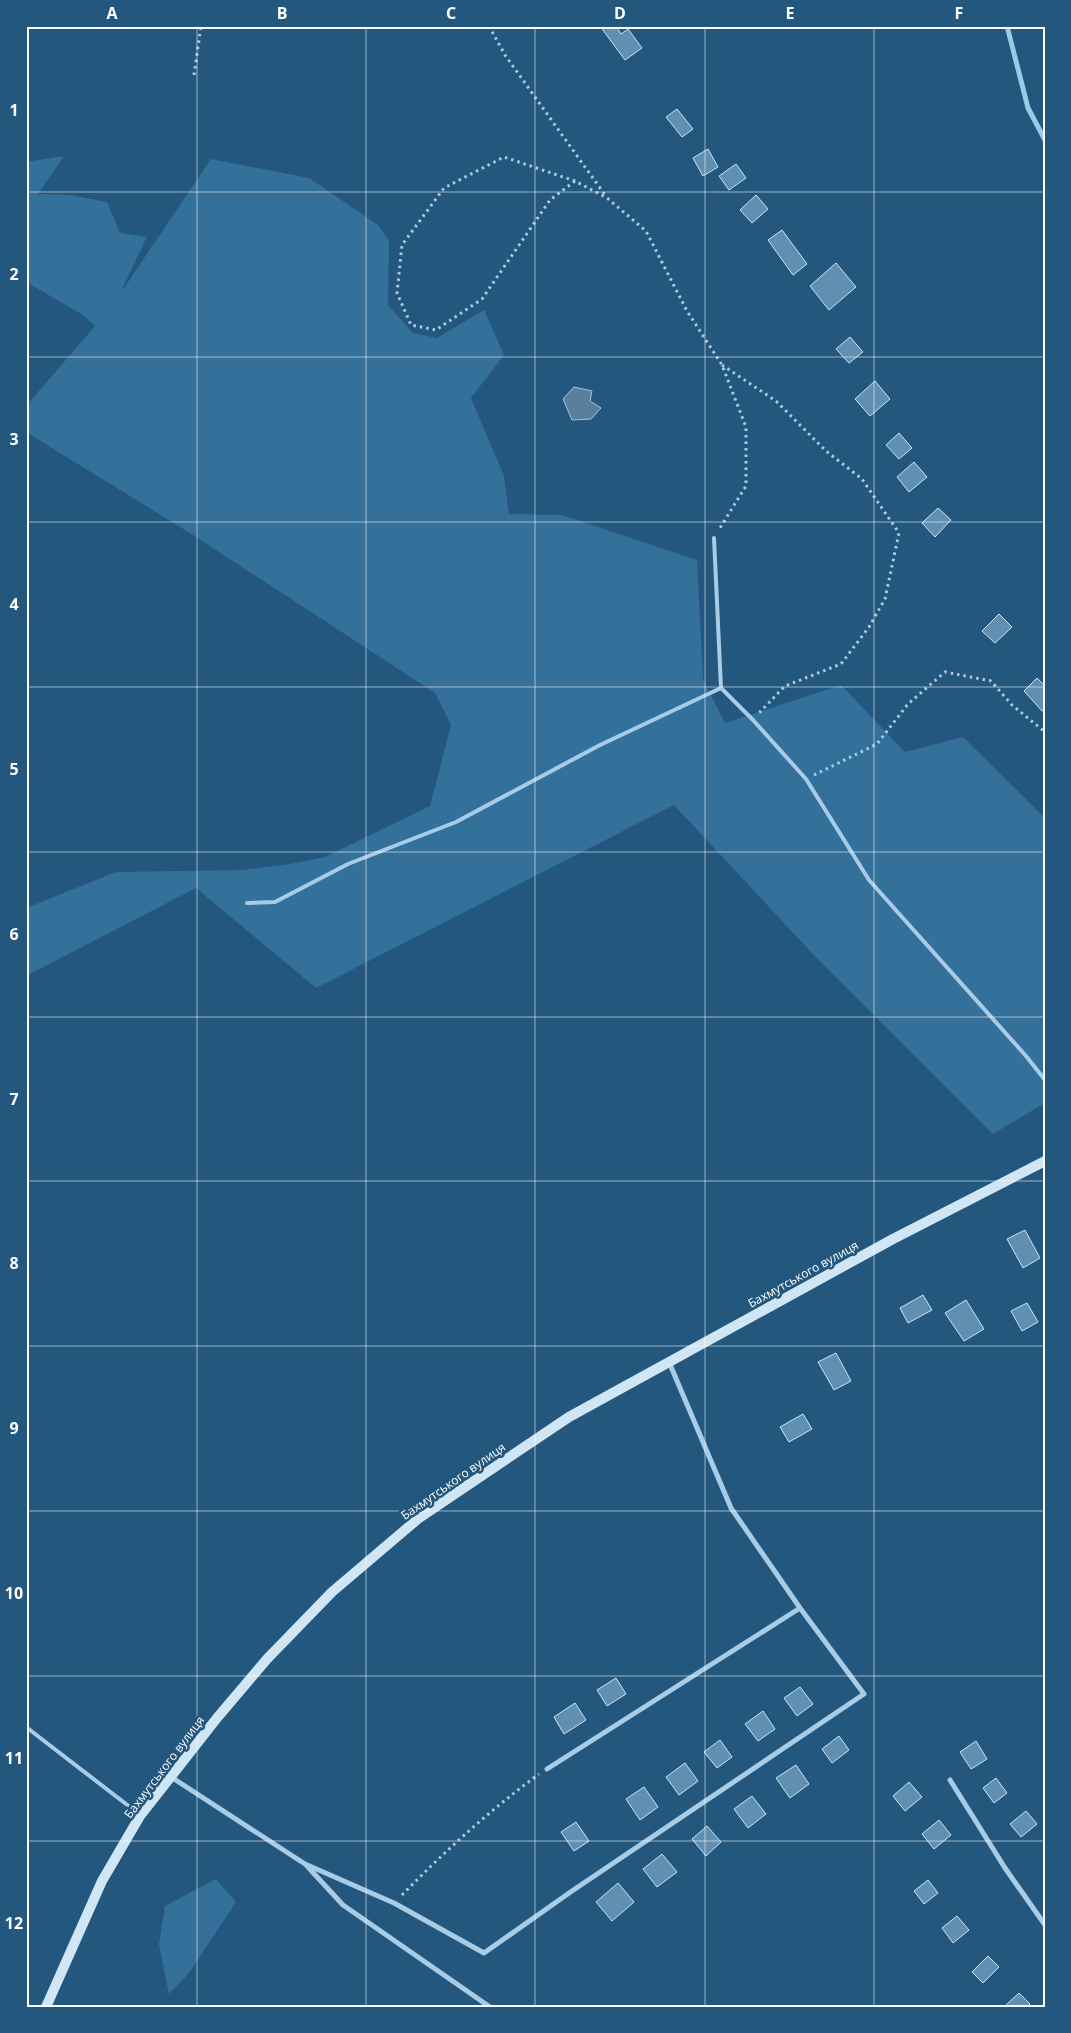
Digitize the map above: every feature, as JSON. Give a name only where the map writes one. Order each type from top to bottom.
[{"type":"main road","name":"Бахмутського вулиця","points":[[46,2007],[102,1881],[140,1816],[267,1659],[332,1592],[419,1518],[570,1417],[893,1239],[1045,1161]]},
{"type":"street","points":[[171,1776],[305,1864],[394,1903],[484,1953],[572,1891],[864,1694],[800,1608],[731,1508],[669,1362]]},
{"type":"street","points":[[547,1769],[800,1608]]},
{"type":"street","points":[[950,1780],[1005,1868],[1045,1925]]},
{"type":"street","points":[[305,1864],[343,1905],[490,2007]]},
{"type":"lane","points":[[714,538],[721,688],[753,720],[806,779],[869,880],[1026,1056],[1045,1080]]},
{"type":"lane","points":[[247,903],[275,902],[348,864],[456,822],[600,745],[721,688]]},
{"type":"lane","points":[[26,1728],[140,1816]]},
{"type":"path","points":[[194,75],[201,26]]},
{"type":"path","points":[[489,26],[505,55],[607,198]]},
{"type":"path","points":[[575,180],[550,200],[482,299],[436,330],[411,325],[397,293],[402,245],[444,188],[504,157],[575,180],[607,198],[646,231],[687,312],[722,365],[746,427],[746,486],[714,538]]},
{"type":"path","points":[[722,365],[776,401],[826,451],[862,479],[899,533],[885,599],[869,627],[841,664],[785,686],[753,720]]},
{"type":"path","points":[[806,779],[877,744],[908,704],[945,672],[991,681],[1012,706],[1045,732]]},
{"type":"path","points":[[394,1903],[449,1848],[504,1800],[547,1769]]},
{"type":"shaded area","points":[[64,156],[38,194],[70,195],[107,202],[120,233],[147,237],[122,289],[211,159],[309,178],[378,225],[389,241],[388,305],[413,333],[437,338],[484,310],[504,355],[471,398],[504,476],[509,514],[562,515],[697,560],[703,679],[725,723],[841,685],[905,752],[963,737],[1045,818],[1045,1103],[993,1134],[810,951],[674,805],[316,988],[196,888],[26,976],[26,908],[116,872],[242,870],[325,857],[430,806],[451,725],[435,693],[193,535],[26,432],[26,406],[95,326],[83,315],[26,282],[26,162]]},
{"type":"shaded area","points":[[574,387],[592,391],[590,401],[601,408],[591,419],[572,420],[563,399]]},
{"type":"shaded area","points":[[216,1879],[236,1902],[189,1973],[169,1994],[159,1944],[165,1906]]},
{"type":"building","points":[[600,26],[616,26],[621,34],[628,29],[642,48],[625,60]]},
{"type":"building","points":[[677,109],[693,129],[682,137],[666,117]]},
{"type":"building","points":[[708,149],[718,167],[703,176],[693,158]]},
{"type":"building","points":[[736,164],[746,178],[729,190],[719,176]]},
{"type":"building","points":[[756,195],[768,209],[752,223],[740,210]]},
{"type":"building","points":[[782,230],[807,264],[793,275],[768,240]]},
{"type":"building","points":[[836,263],[856,287],[829,310],[810,286]]},
{"type":"building","points":[[850,337],[863,352],[849,363],[836,349]]},
{"type":"building","points":[[875,381],[890,399],[870,416],[855,399]]},
{"type":"building","points":[[899,433],[912,448],[899,459],[886,445]]},
{"type":"building","points":[[914,462],[927,477],[909,492],[897,477]]},
{"type":"building","points":[[938,508],[951,520],[935,537],[922,523]]},
{"type":"building","points":[[999,614],[1012,627],[995,643],[982,631]]},
{"type":"building","points":[[1037,678],[1045,686],[1045,709],[1042,711],[1024,691]]},
{"type":"building","points":[[1025,1230],[1040,1258],[1023,1268],[1007,1239]]},
{"type":"building","points":[[923,1295],[932,1310],[908,1323],[900,1308]]},
{"type":"building","points":[[966,1300],[984,1329],[964,1341],[945,1313]]},
{"type":"building","points":[[1027,1303],[1038,1322],[1022,1331],[1011,1311]]},
{"type":"building","points":[[836,1353],[851,1381],[834,1390],[818,1362]]},
{"type":"building","points":[[803,1414],[812,1429],[789,1442],[780,1427]]},
{"type":"building","points":[[616,1678],[626,1694],[607,1706],[597,1690]]},
{"type":"building","points":[[800,1687],[813,1704],[797,1716],[784,1698]]},
{"type":"building","points":[[575,1703],[586,1720],[564,1734],[554,1717]]},
{"type":"building","points":[[763,1711],[775,1729],[758,1741],[745,1724]]},
{"type":"building","points":[[839,1736],[849,1750],[832,1763],[822,1749]]},
{"type":"building","points":[[720,1740],[732,1757],[717,1768],[704,1752]]},
{"type":"building","points":[[976,1741],[987,1759],[971,1769],[960,1752]]},
{"type":"building","points":[[685,1763],[698,1781],[679,1795],[666,1777]]},
{"type":"building","points":[[796,1765],[809,1784],[790,1798],[776,1778]]},
{"type":"building","points":[[996,1778],[1007,1793],[994,1803],[983,1788]]},
{"type":"building","points":[[909,1782],[922,1797],[905,1811],[893,1796]]},
{"type":"building","points":[[644,1787],[658,1807],[640,1820],[626,1799]]},
{"type":"building","points":[[752,1796],[766,1814],[748,1828],[734,1809]]},
{"type":"building","points":[[1026,1811],[1037,1824],[1021,1837],[1010,1824]]},
{"type":"building","points":[[939,1820],[951,1835],[934,1849],[922,1834]]},
{"type":"building","points":[[576,1822],[589,1841],[574,1851],[561,1832]]},
{"type":"building","points":[[707,1826],[721,1842],[706,1856],[692,1839]]},
{"type":"building","points":[[662,1854],[677,1872],[657,1887],[643,1869]]},
{"type":"building","points":[[928,1880],[938,1893],[924,1904],[914,1891]]},
{"type":"building","points":[[618,1883],[634,1902],[612,1921],[596,1902]]},
{"type":"building","points":[[957,1916],[969,1930],[953,1943],[942,1928]]},
{"type":"building","points":[[988,1956],[999,1967],[983,1983],[972,1972]]},
{"type":"building","points":[[1019,1993],[1030,2004],[1027,2007],[1007,2007],[1006,2005]]},
{"type":"waterway","points":[[1007,26],[1028,108],[1045,140]]}]
